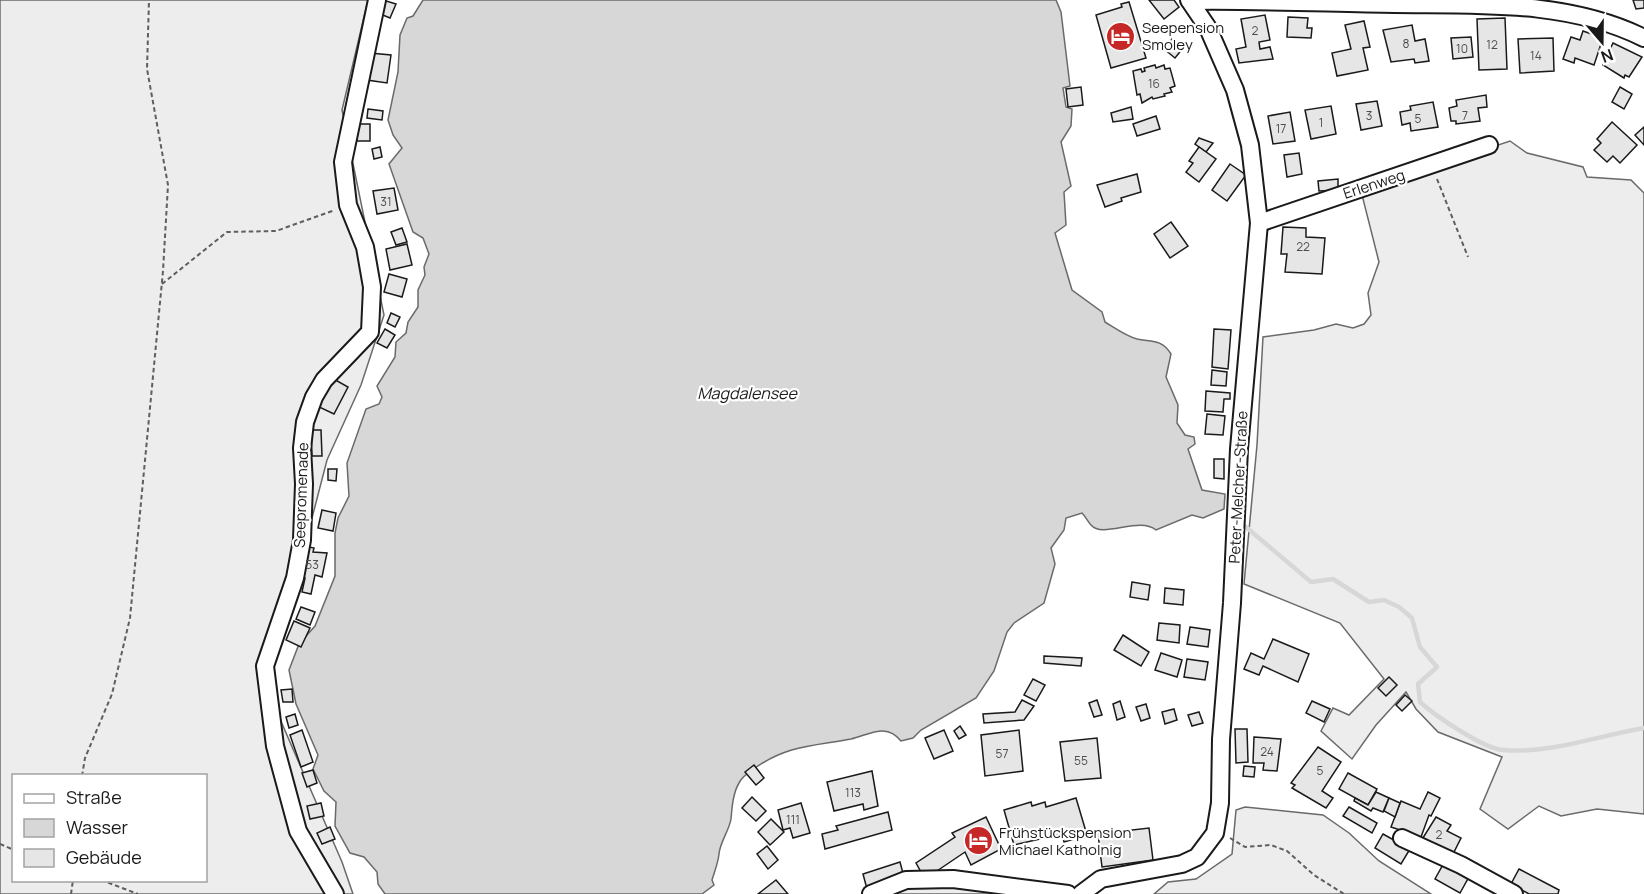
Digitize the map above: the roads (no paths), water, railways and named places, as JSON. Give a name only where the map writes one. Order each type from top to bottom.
[{"type":"street","name":"Seepromenade","points":[[335,894],[298,831],[275,746],[266,666],[295,578],[300,549],[305,422],[314,397],[324,380],[370,332],[372,286],[365,247],[348,205],[343,162],[378,0]]},
{"type":"street","points":[[1190,1],[1519,2],[1590,16],[1628,28],[1644,38]]},
{"type":"street","name":"Peter-Melcher-Straße","points":[[1081,894],[1101,879],[1182,864],[1197,856],[1215,833],[1220,803],[1221,739],[1237,495],[1259,223],[1250,145],[1235,90],[1208,28],[1190,1]]},
{"type":"street","name":"Erlenweg","points":[[1259,223],[1489,145]]},
{"type":"street","points":[[1402,838],[1461,865],[1514,894]]},
{"type":"street","points":[[871,894],[906,880],[953,879],[1068,894]]},
{"type":"water","name":"Magdalensee","points":[[423,0],[1056,0],[1061,12],[1070,86],[1063,88],[1066,107],[1072,109],[1071,126],[1061,142],[1071,186],[1064,192],[1066,225],[1055,233],[1072,290],[1102,312],[1105,322],[1121,332],[1133,338],[1160,343],[1168,349],[1171,354],[1166,377],[1178,405],[1177,423],[1185,435],[1194,437],[1195,444],[1188,449],[1202,490],[1225,494],[1224,509],[1203,518],[1192,515],[1156,530],[1140,525],[1097,529],[1082,513],[1066,518],[1064,530],[1051,548],[1055,564],[1044,603],[1014,623],[1007,632],[994,671],[976,698],[921,730],[913,738],[901,741],[889,732],[877,731],[851,739],[790,751],[767,760],[748,773],[740,781],[735,791],[730,823],[721,845],[712,880],[714,885],[702,894],[385,894],[378,884],[377,872],[364,857],[350,853],[335,826],[336,802],[324,791],[313,769],[318,755],[296,704],[289,670],[299,644],[315,626],[335,576],[335,533],[338,518],[349,496],[347,463],[366,409],[379,404],[382,397],[377,386],[395,357],[396,342],[406,333],[408,322],[418,307],[418,290],[425,275],[424,267],[429,254],[423,238],[413,232],[389,164],[402,148],[393,135],[388,120],[398,72],[400,35],[407,18],[413,16]]},
{"type":"waterway","points":[[1240,522],[1311,582],[1333,579],[1369,602],[1384,600],[1399,607],[1412,618],[1420,647],[1437,667],[1418,684],[1420,702],[1447,723],[1472,738],[1495,748],[1521,751],[1574,744],[1644,728]]},
{"type":"place","name":"Seepension Smoley","points":[[1121,36]]},
{"type":"place","name":"Frühstückspension Michael Katholnig","points":[[978,841]]}]
